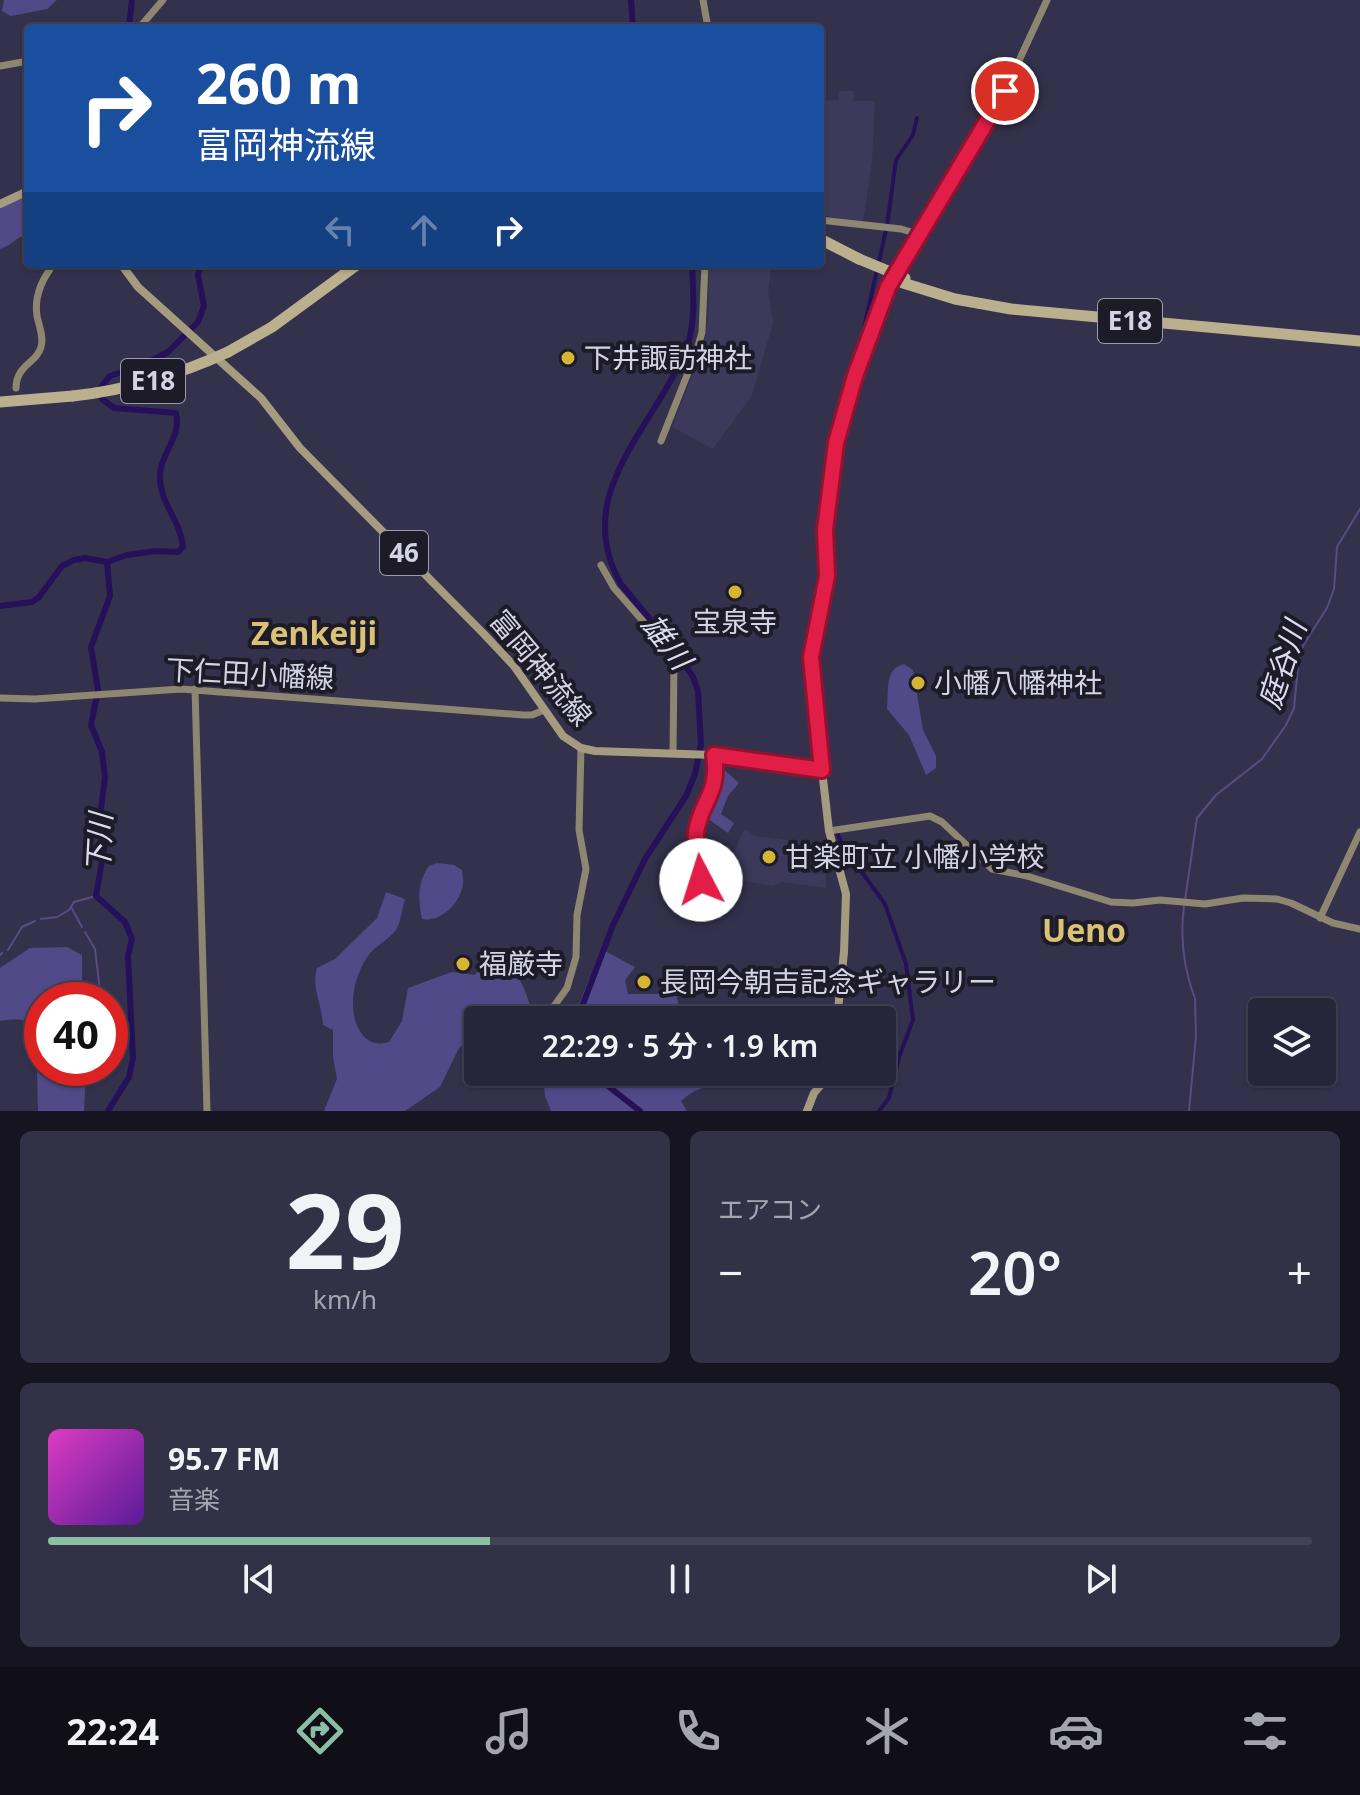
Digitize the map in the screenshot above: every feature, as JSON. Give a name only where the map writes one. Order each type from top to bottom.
[{"type":"highway","name":"E18","points":[[824,241],[858,262]]},
{"type":"highway","name":"E18","points":[[824,248],[904,280],[957,294],[1030,306],[1360,338]]},
{"type":"highway","name":"E18","points":[[227,350],[282,314],[343,268]]},
{"type":"highway","name":"E18","points":[[0,399],[140,385],[187,370],[272,327],[353,268]]},
{"type":"main road","points":[[142,24],[163,0]]},
{"type":"main road","points":[[703,0],[707,24]]},
{"type":"main road","points":[[838,1006],[846,894],[829,831],[811,657],[828,567],[824,535],[833,461],[855,376],[881,302],[918,234],[1005,91],[1047,0]]},
{"type":"main road","points":[[0,66],[24,62]]},
{"type":"main road","points":[[0,204],[24,193]]},
{"type":"main road","points":[[824,220],[901,229],[918,234]]},
{"type":"main road","points":[[16,388],[19,373],[41,347],[38,298],[51,268]]},
{"type":"main road","name":"富岡神流線","points":[[124,268],[138,287],[261,398],[306,454],[514,666],[560,733],[581,748],[602,751],[712,754],[822,770]]},
{"type":"main road","points":[[661,441],[702,332],[705,268]]},
{"type":"main road","points":[[601,565],[614,588],[670,652],[674,663],[673,753]]},
{"type":"main road","name":"下仁田小幡線","points":[[0,698],[35,699],[172,688],[523,715],[544,710]]},
{"type":"main road","points":[[195,689],[207,1111]]},
{"type":"main road","points":[[554,1006],[567,988],[576,957],[577,915],[586,869],[579,830],[581,748]]},
{"type":"main road","points":[[701,880],[706,863],[696,832],[715,784],[712,754]]},
{"type":"main road","points":[[829,831],[930,816],[942,822],[995,870],[1027,876],[1122,904],[1160,900],[1205,904],[1243,898],[1269,898],[1291,903],[1320,918],[1360,929]]},
{"type":"main road","points":[[1320,918],[1360,832]]},
{"type":"main road","points":[[807,1111],[820,1086]]},
{"type":"shaded area","points":[[4,0],[57,0],[47,9],[11,16],[2,11]]},
{"type":"shaded area","points":[[839,91],[854,91],[853,101],[875,101],[872,162],[863,222],[824,216],[824,101],[838,100]]},
{"type":"shaded area","points":[[24,195],[24,236],[0,249],[0,206]]},
{"type":"shaded area","points":[[709,268],[771,268],[768,291],[773,323],[752,395],[713,449],[672,427],[702,351],[708,321]]},
{"type":"shaded area","points":[[904,664],[913,670],[923,730],[936,756],[936,768],[926,775],[909,735],[887,709],[890,676]]},
{"type":"shaded area","points":[[719,765],[739,783],[728,796],[721,814],[734,823],[728,833],[704,816],[717,786]]},
{"type":"shaded area","name":"甘楽町立 小幡小学校","points":[[747,830],[755,836],[793,841],[806,849],[832,849],[837,866],[805,870],[805,873],[826,874],[826,888],[782,882],[772,886],[727,878],[743,831]]},
{"type":"shaded area","points":[[437,863],[454,865],[462,870],[461,891],[449,910],[436,918],[422,919],[420,885],[429,866]]},
{"type":"shaded area","points":[[386,892],[405,899],[396,930],[372,951],[356,980],[354,1015],[368,1040],[374,1043],[389,1042],[402,1021],[408,988],[452,972],[475,975],[487,958],[509,962],[525,990],[529,1006],[464,1006],[464,1042],[440,1087],[405,1111],[324,1111],[337,1079],[333,1030],[323,1025],[315,975],[317,968],[335,959],[377,918]]},
{"type":"shaded area","points":[[67,947],[82,955],[82,982],[24,982],[24,1021],[0,1021],[0,968],[30,948]]},
{"type":"shaded area","points":[[601,949],[635,967],[625,980],[628,994],[676,994],[679,1006],[578,1006]]},
{"type":"shaded area","points":[[37,1086],[85,1086],[84,1111],[38,1111]]},
{"type":"shaded area","points":[[544,1086],[711,1086],[691,1093],[681,1101],[687,1111],[551,1111]]},
{"type":"waterway","points":[[129,24],[132,0]]},
{"type":"waterway","name":"雄川","points":[[631,0],[633,24]]},
{"type":"waterway","points":[[862,351],[863,332],[887,226],[896,160],[913,135],[917,118]]},
{"type":"waterway","points":[[0,606],[32,602],[62,566],[74,560],[85,558],[107,562],[127,555],[178,552],[183,547],[160,484],[161,466],[176,429],[176,413],[114,408],[102,399],[101,387],[110,376],[168,352],[198,322],[204,306],[198,275],[200,268]]},
{"type":"waterway","name":"雄川","points":[[582,1006],[613,925],[645,859],[686,796],[695,774],[701,745],[698,691],[693,677],[676,651],[621,584],[608,550],[605,518],[612,488],[624,459],[675,373],[688,343],[693,314],[692,268]]},
{"type":"waterway","points":[[834,483],[862,376],[862,364]]},
{"type":"waterway","name":"庭谷川","points":[[1185,900],[1197,818],[1216,795],[1262,759],[1286,725],[1294,708],[1299,657],[1327,608],[1334,589],[1337,547],[1360,509]]},
{"type":"waterway","name":"下川","points":[[107,562],[110,596],[91,647],[98,690],[91,725],[102,752],[105,777],[100,817],[105,843],[96,896],[125,922],[132,939],[128,956],[133,1058],[129,1077],[108,1111]]},
{"type":"waterway","points":[[837,832],[842,845],[885,904],[906,964],[913,1020],[899,1057],[889,1098],[879,1111]]},
{"type":"waterway","points":[[41,919],[57,917],[69,910],[74,902],[96,896]]},
{"type":"waterway","name":"庭谷川","points":[[1184,906],[1183,951],[1194,996]]},
{"type":"waterway","points":[[71,907],[82,927]]},
{"type":"waterway","points":[[8,950],[22,927],[35,921]]},
{"type":"waterway","points":[[85,932],[95,949],[99,982]]},
{"type":"waterway","name":"庭谷川","points":[[1189,1111],[1196,1036],[1195,998]]},
{"type":"waterway","name":"雄川","points":[[608,1086],[640,1111]]},
{"type":"place","name":"下井諏訪神社","points":[[568,358]]},
{"type":"place","name":"宝泉寺","points":[[735,592]]},
{"type":"place","name":"小幡八幡神社","points":[[918,683]]},
{"type":"place","name":"甘楽町立 小幡小学校","points":[[769,857]]},
{"type":"place","name":"福厳寺","points":[[463,964]]},
{"type":"place","name":"長岡今朝吉記念ギャラリー","points":[[644,982]]},
{"type":"district","name":"Zenkeiji","points":[[314,634]]},
{"type":"district","name":"Ueno","points":[[1084,931]]},
{"type":"route","points":[[701,880],[706,863],[696,832],[715,784],[714,755],[822,770],[811,657],[827,576],[825,530],[836,443],[855,376],[888,287],[1005,91]]}]
